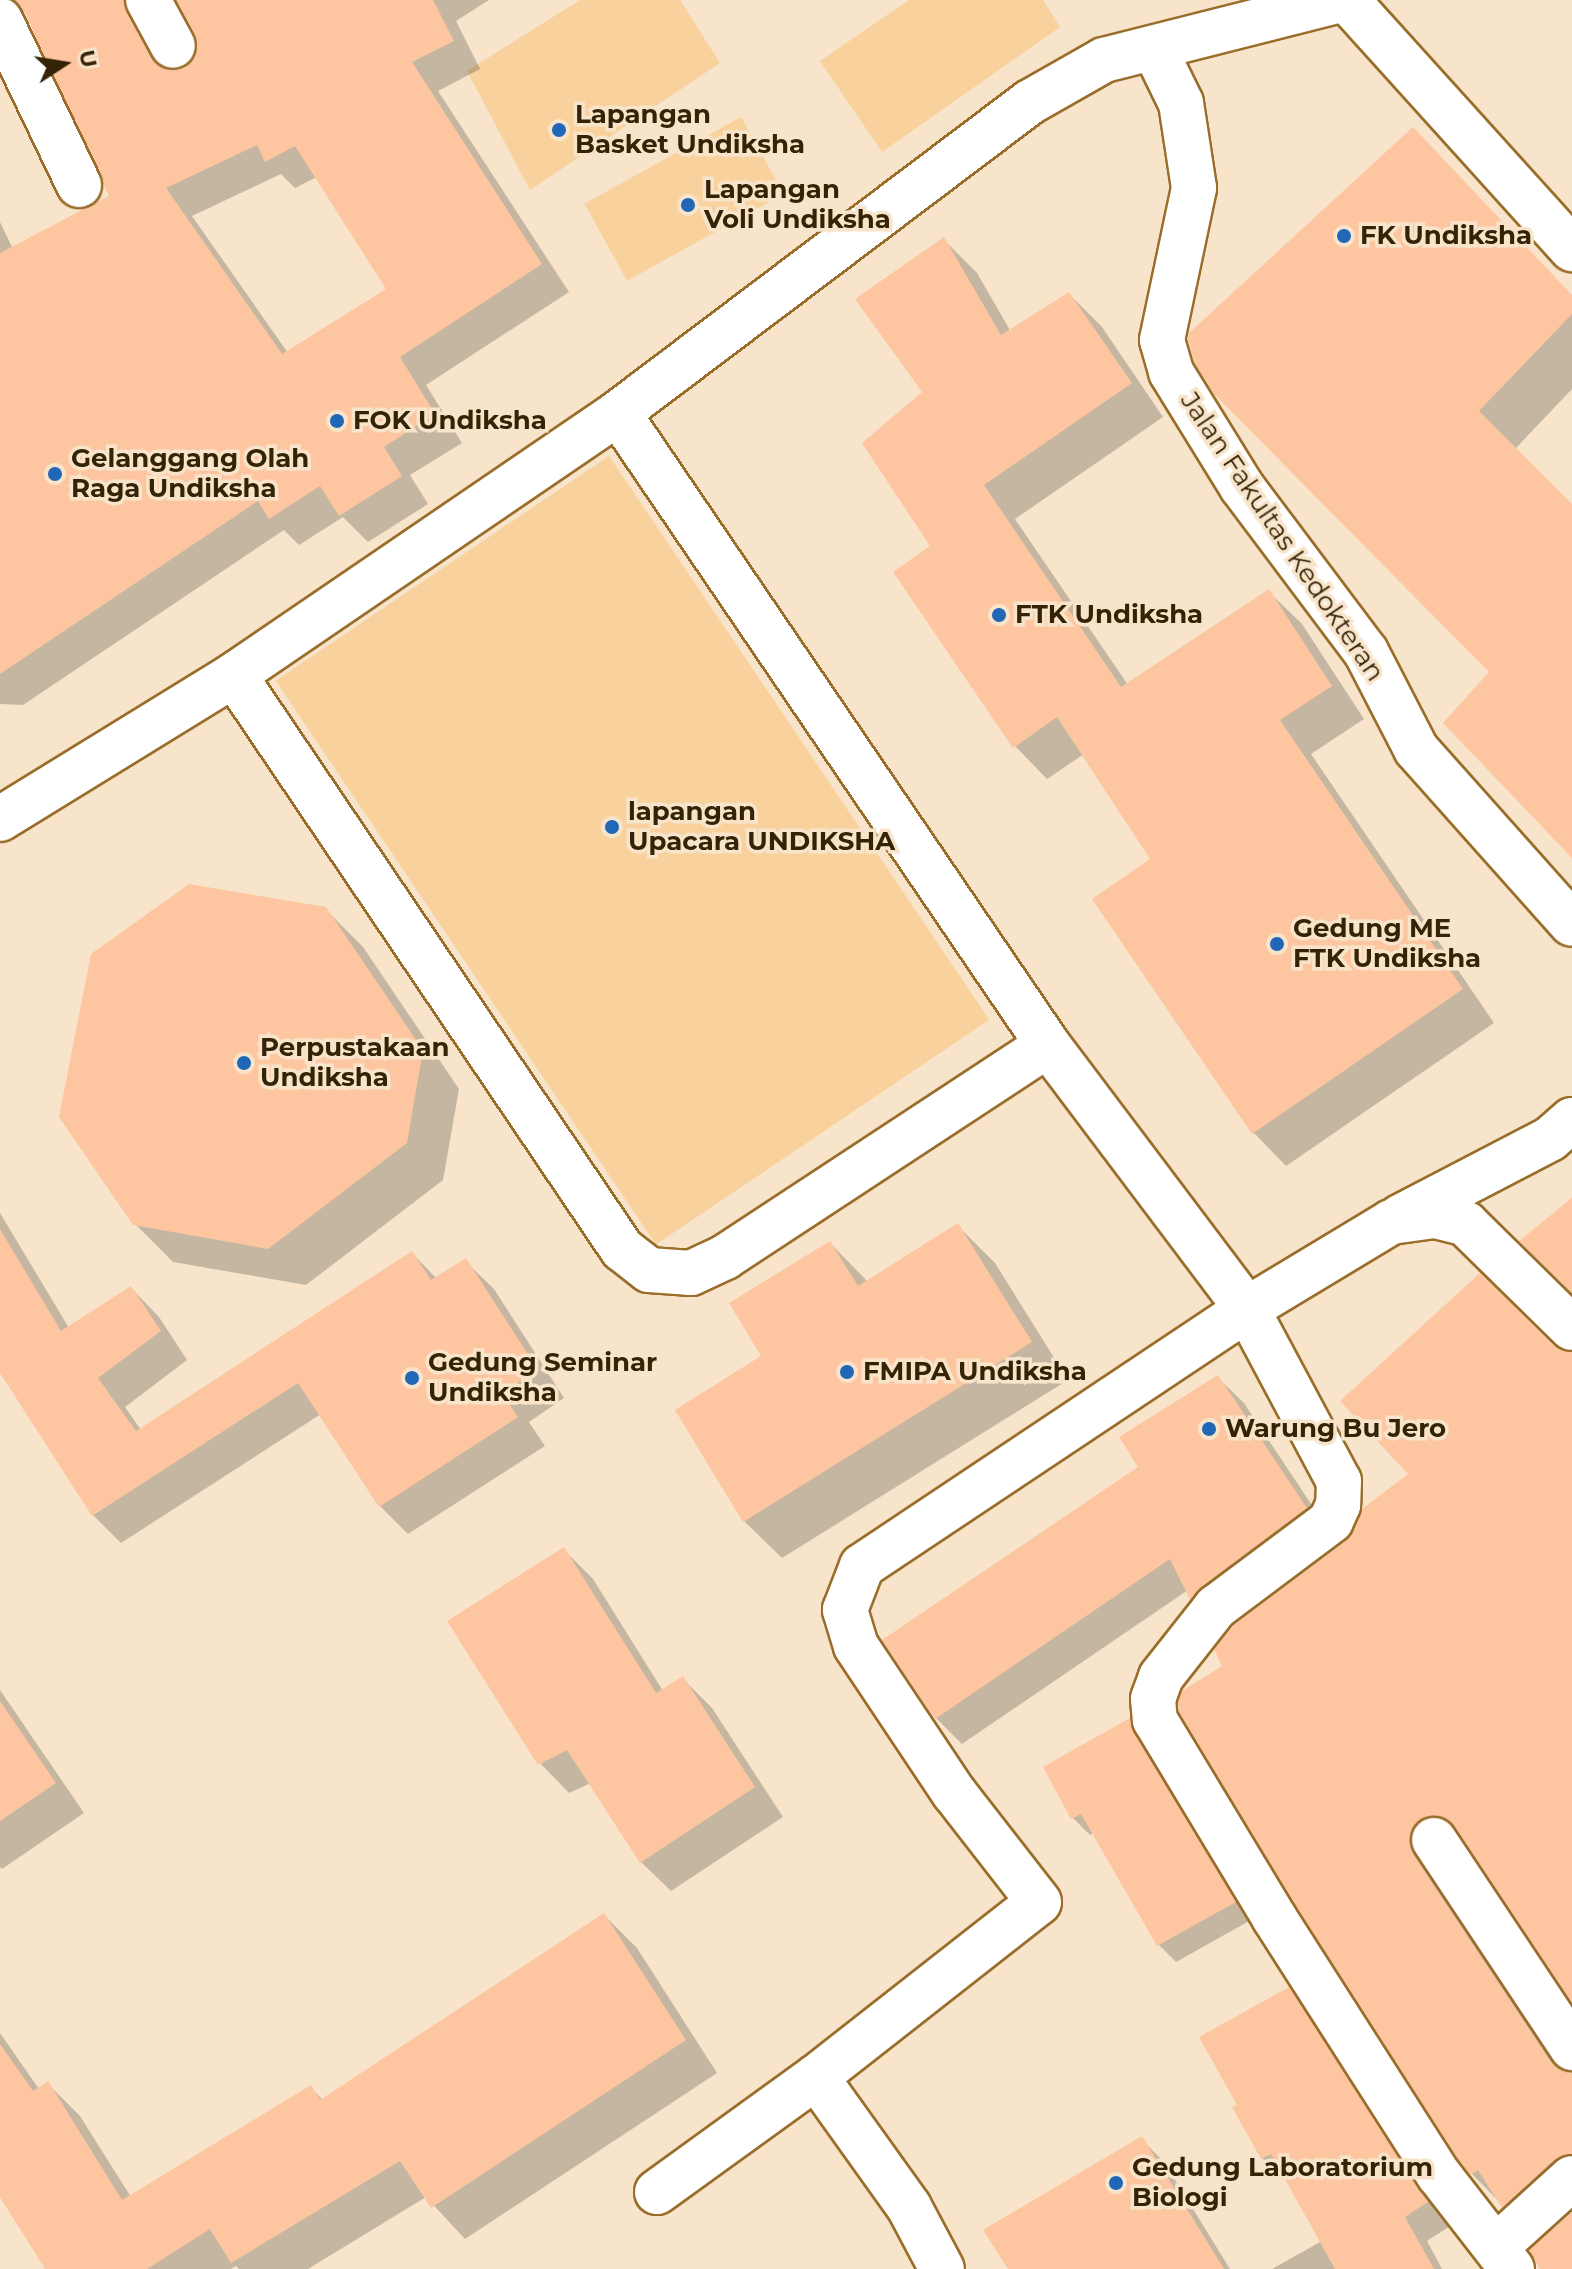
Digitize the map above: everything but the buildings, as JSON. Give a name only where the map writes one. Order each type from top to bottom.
[{"type":"street","points":[[148,0],[173,46]]},
{"type":"street","points":[[0,819],[234,675],[618,413],[1030,102],[1104,60],[1341,0]]},
{"type":"street","points":[[1347,0],[1572,249]]},
{"type":"street","points":[[0,20],[79,185]]},
{"type":"street","name":"Jalan Fakultas Kedokteran","points":[[1154,48],[1181,103],[1194,188],[1162,340],[1171,372],[1242,487],[1366,652],[1416,749],[1572,924]]},
{"type":"street","points":[[618,413],[1048,1045],[1247,1309],[1339,1481],[1338,1505],[1331,1521],[1216,1607],[1161,1677],[1153,1699],[1155,1720],[1275,1919],[1439,2175],[1505,2257],[1572,2178]]},
{"type":"street","points":[[234,675],[622,1249],[649,1270],[691,1273],[725,1257],[1048,1045]]},
{"type":"street","points":[[657,2192],[816,2077],[1039,1902],[954,1793],[856,1646],[845,1610],[862,1566],[1247,1309],[1391,1222],[1550,1139],[1572,1120]]},
{"type":"street","points":[[1391,1222],[1435,1216],[1466,1224],[1572,1328]]},
{"type":"street","points":[[1434,1840],[1572,2048]]},
{"type":"street","points":[[816,2077],[909,2207],[942,2269]]},
{"type":"shaded area","name":"Lapangan Basket Undiksha","points":[[580,0],[680,0],[720,63],[530,190],[467,71]]},
{"type":"shaded area","points":[[909,0],[1043,0],[1060,27],[882,152],[820,61]]},
{"type":"shaded area","name":"Lapangan Voli Undiksha","points":[[741,117],[784,194],[627,281],[584,204]]},
{"type":"shaded area","points":[[609,456],[989,1020],[656,1245],[276,681]]},
{"type":"place","name":"Lapangan Basket Undiksha","points":[[559,130]]},
{"type":"place","name":"Lapangan Voli Undiksha","points":[[688,205]]},
{"type":"place","name":"FK Undiksha","points":[[1344,236]]},
{"type":"place","name":"FOK Undiksha","points":[[337,421]]},
{"type":"place","name":"Gelanggang Olah Raga Undiksha","points":[[55,474]]},
{"type":"place","name":"FTK Undiksha","points":[[999,615]]},
{"type":"place","name":"lapangan Upacara UNDIKSHA","points":[[612,827]]},
{"type":"place","name":"Gedung ME FTK Undiksha","points":[[1277,944]]},
{"type":"place","name":"Perpustakaan Undiksha","points":[[244,1063]]},
{"type":"place","name":"FMIPA Undiksha","points":[[847,1372]]},
{"type":"place","name":"Gedung Seminar Undiksha","points":[[412,1378]]},
{"type":"place","name":"Warung Bu Jero","points":[[1209,1429]]},
{"type":"place","name":"Gedung Laboratorium Biologi","points":[[1116,2183]]}]
